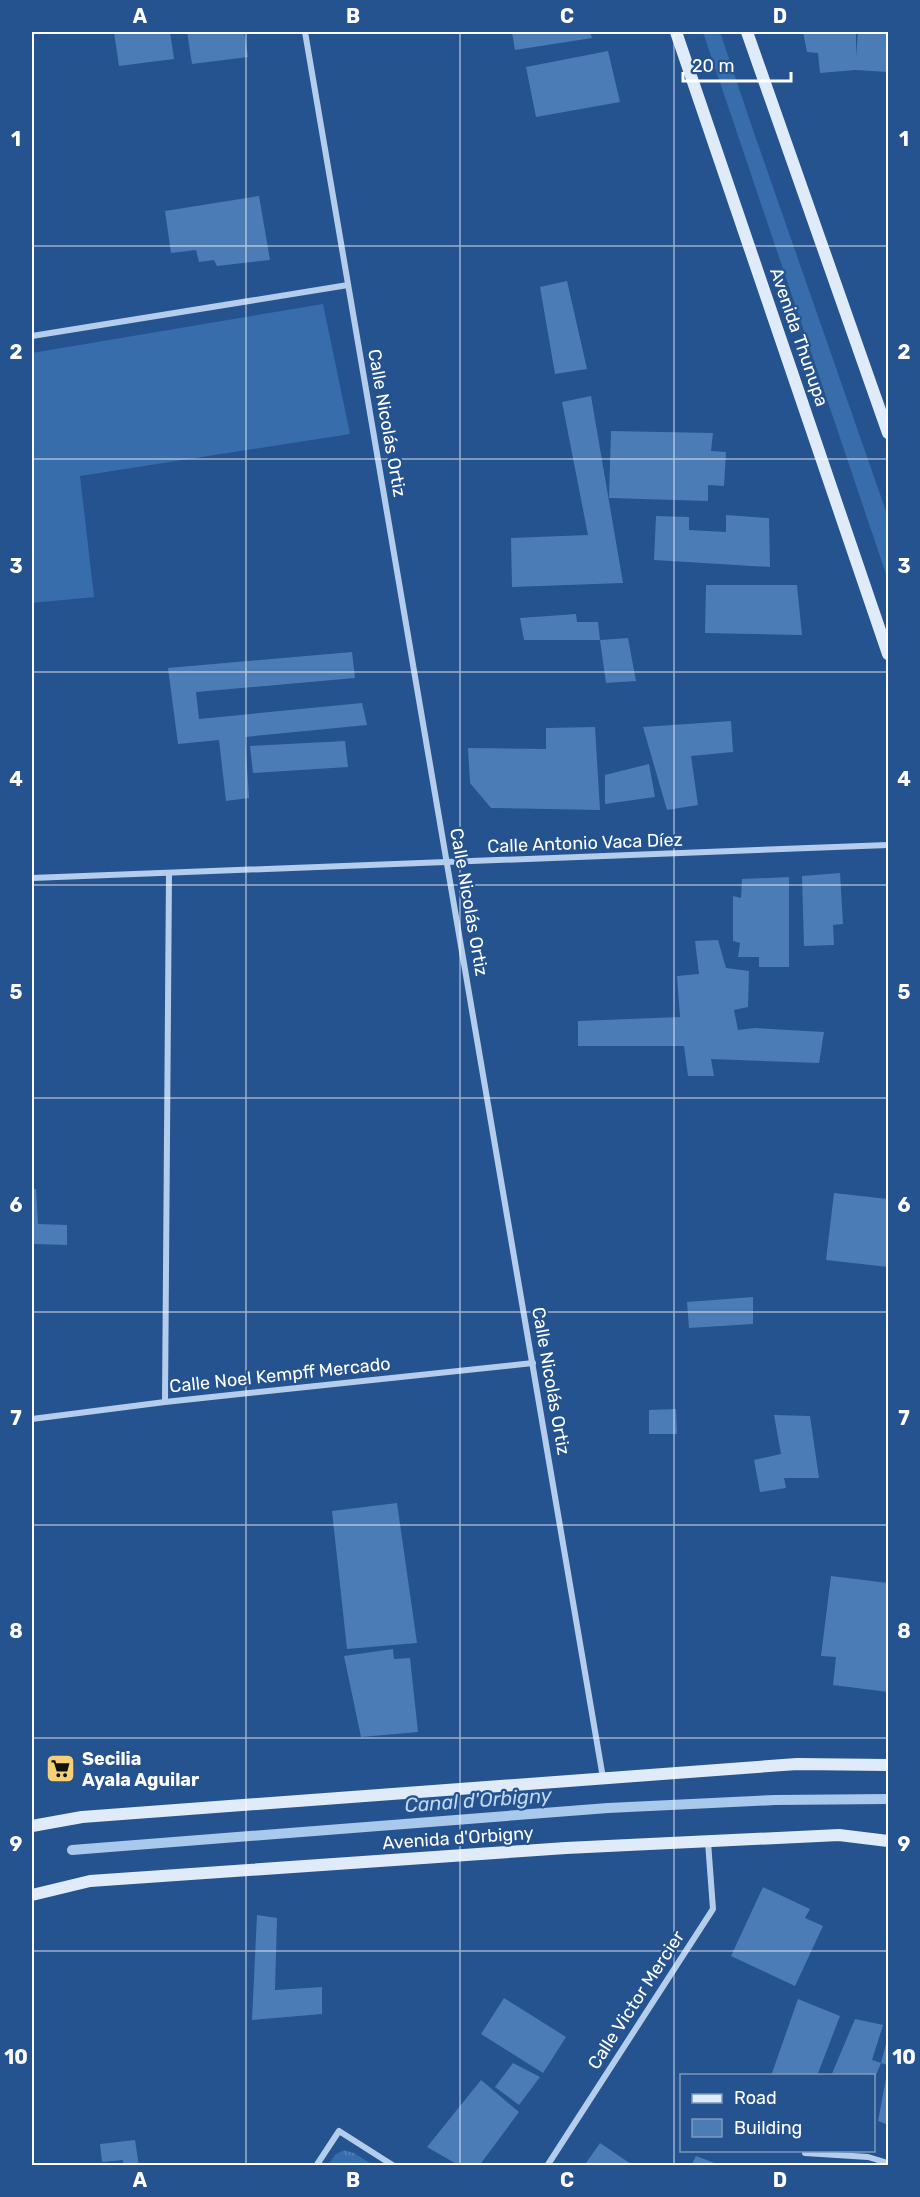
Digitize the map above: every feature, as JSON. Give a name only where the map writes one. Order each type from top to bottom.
[{"type":"main road","name":"Avenida Thunupa","points":[[676,32],[888,654]]},
{"type":"main road","points":[[747,32],[888,433]]},
{"type":"main road","points":[[32,1826],[82,1817],[796,1764],[888,1765]]},
{"type":"main road","name":"Avenida d'Orbigny","points":[[32,1895],[90,1881],[557,1849],[839,1835],[888,1841]]},
{"type":"street","name":"Calle Nicolás Ortiz","points":[[305,32],[603,1778]]},
{"type":"street","points":[[32,336],[348,285]]},
{"type":"street","name":"Calle Antonio Vaca Díez","points":[[32,878],[888,845]]},
{"type":"street","points":[[165,1402],[170,873]]},
{"type":"street","name":"Calle Noel Kempff Mercado","points":[[32,1419],[165,1402],[533,1363]]},
{"type":"street","name":"Calle Victor Mercier","points":[[547,2166],[713,1909],[708,1841]]},
{"type":"street","points":[[315,2166],[339,2131],[394,2166]]},
{"type":"street","points":[[805,2153],[868,2157],[888,2163]]},
{"type":"green space","points":[[703,32],[720,32],[888,517],[888,580]]},
{"type":"green space","points":[[323,304],[350,434],[80,476],[94,597],[32,603],[32,353]]},
{"type":"green space","points":[[344,2150],[354,2153],[373,2165],[328,2165],[335,2155]]},
{"type":"building","points":[[114,32],[170,32],[174,59],[119,66]]},
{"type":"building","points":[[187,32],[244,32],[248,57],[192,64]]},
{"type":"building","points":[[512,32],[590,32],[592,38],[515,50]]},
{"type":"building","points":[[803,32],[856,32],[856,57],[858,32],[888,32],[888,72],[855,70],[820,73],[818,53],[807,52]]},
{"type":"building","points":[[608,51],[620,102],[536,117],[526,67]]},
{"type":"building","points":[[259,196],[270,260],[217,266],[214,260],[199,262],[196,250],[171,253],[165,211]]},
{"type":"building","points":[[567,281],[587,369],[555,374],[540,287]]},
{"type":"building","points":[[591,396],[623,583],[512,587],[511,538],[588,535],[562,402]]},
{"type":"building","points":[[611,431],[713,433],[711,451],[726,452],[724,486],[708,485],[708,501],[609,498]]},
{"type":"building","points":[[726,515],[769,518],[770,567],[654,560],[656,516],[689,517],[689,530],[726,532]]},
{"type":"building","points":[[706,585],[797,585],[802,635],[705,633]]},
{"type":"building","points":[[576,614],[577,622],[598,622],[600,640],[524,640],[520,618]]},
{"type":"building","points":[[628,638],[636,681],[606,683],[600,640]]},
{"type":"building","points":[[352,652],[355,678],[196,692],[199,719],[362,703],[367,725],[245,737],[249,798],[226,801],[219,740],[178,744],[168,668]]},
{"type":"building","points":[[731,721],[733,752],[691,756],[698,805],[667,810],[643,727]]},
{"type":"building","points":[[595,727],[600,810],[491,808],[470,783],[468,748],[546,749],[546,728]]},
{"type":"building","points":[[345,741],[348,767],[253,773],[250,746]]},
{"type":"building","points":[[649,764],[655,797],[605,804],[605,775]]},
{"type":"building","points":[[840,873],[843,924],[833,925],[834,945],[804,946],[802,876]]},
{"type":"building","points":[[789,877],[789,967],[759,967],[759,957],[738,957],[740,943],[733,941],[733,896],[741,898],[742,879]]},
{"type":"building","points":[[718,940],[726,968],[749,971],[748,1007],[734,1010],[738,1030],[755,1028],[824,1032],[819,1063],[711,1059],[714,1076],[688,1076],[684,1046],[578,1046],[578,1021],[680,1017],[677,976],[699,974],[695,941]]},
{"type":"building","points":[[32,1189],[36,1189],[38,1224],[67,1225],[67,1245],[32,1244]]},
{"type":"building","points":[[834,1193],[888,1199],[888,1267],[826,1260]]},
{"type":"building","points":[[753,1297],[753,1324],[689,1328],[687,1302]]},
{"type":"building","points":[[676,1409],[677,1434],[649,1434],[649,1410]]},
{"type":"building","points":[[774,1415],[810,1416],[819,1478],[784,1478],[786,1488],[760,1492],[754,1460],[781,1454]]},
{"type":"building","points":[[397,1503],[417,1643],[347,1649],[332,1511]]},
{"type":"building","points":[[831,1576],[888,1583],[888,1692],[833,1685],[836,1657],[821,1656]]},
{"type":"building","points":[[393,1649],[394,1659],[410,1658],[418,1732],[361,1737],[344,1656]]},
{"type":"building","points":[[763,1887],[810,1909],[805,1918],[823,1926],[795,1986],[731,1956]]},
{"type":"building","points":[[257,1915],[277,1918],[275,1990],[322,1987],[322,2014],[252,2020]]},
{"type":"building","points":[[504,1998],[566,2037],[543,2073],[481,2034]]},
{"type":"building","points":[[798,1999],[840,2016],[818,2074],[772,2074]]},
{"type":"building","points":[[855,2019],[883,2025],[872,2060],[881,2063],[875,2078],[875,2074],[832,2074]]},
{"type":"building","points":[[888,2036],[888,2065],[881,2063]]},
{"type":"building","points":[[513,2063],[540,2077],[519,2105],[495,2087]]},
{"type":"building","points":[[888,2073],[888,2125],[878,2121]]},
{"type":"building","points":[[481,2080],[519,2112],[479,2166],[460,2166],[427,2147]]},
{"type":"building","points":[[135,2140],[139,2166],[123,2166],[123,2160],[102,2162],[100,2144]]},
{"type":"building","points":[[600,2143],[634,2166],[584,2166]]},
{"type":"building","points":[[696,2156],[720,2165],[720,2166],[691,2166]]},
{"type":"waterway","name":"Canal d'Orbigny","points":[[72,1850],[608,1808],[775,1800],[888,1799]]},
{"type":"place","name":"Secilia Ayala Aguilar","points":[[61,1769]]}]
